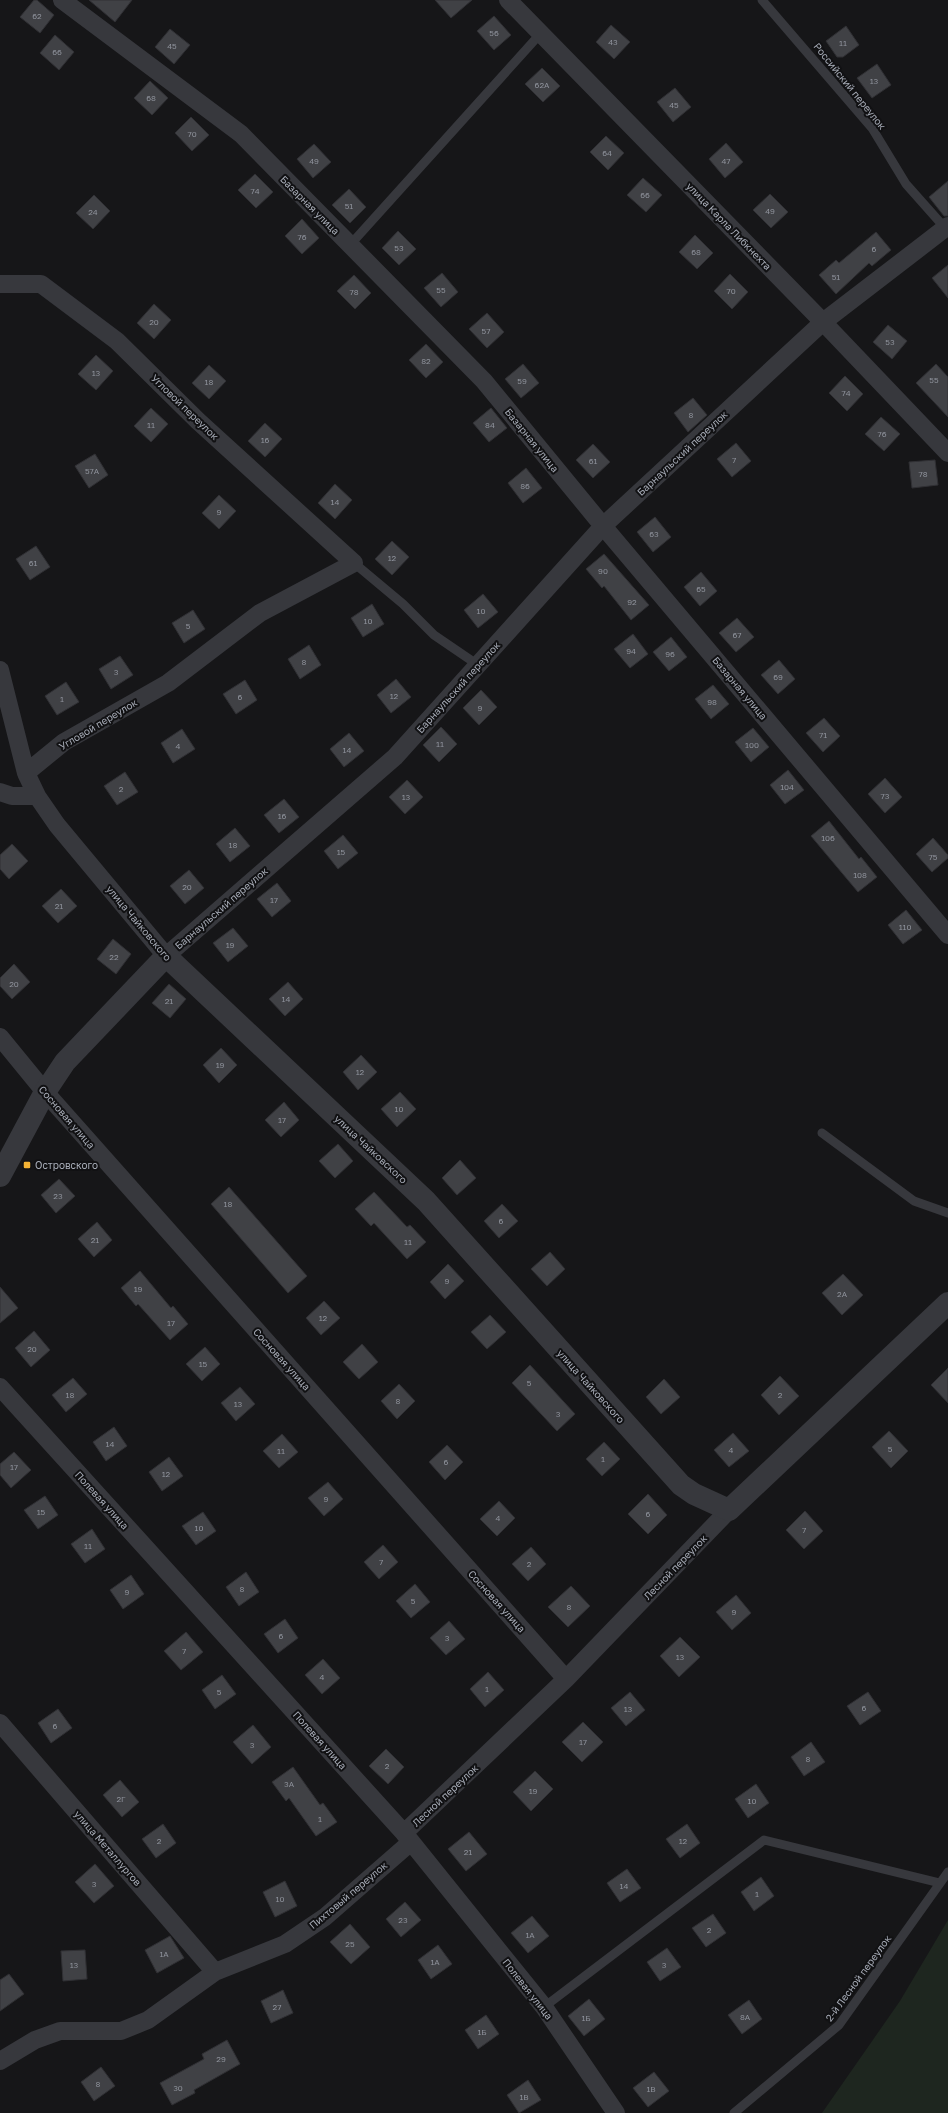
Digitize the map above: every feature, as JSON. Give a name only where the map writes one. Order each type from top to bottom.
[{"type":"street","name":"Базарная улица","points":[[62,0],[241,134],[484,381],[603,526],[948,935]]},
{"type":"street","name":"улица Карла Либкнехта","points":[[508,0],[823,322],[948,453]]},
{"type":"street","name":"Барнаульский переулок","points":[[0,1176],[46,1092],[65,1062],[166,956],[395,757],[603,526],[823,322],[946,227]]},
{"type":"street","name":"Угловой переулок","points":[[0,284],[41,284],[117,341],[198,421],[354,563],[260,613],[168,683],[64,742],[26,773]]},
{"type":"street","name":"улица Чайковского","points":[[0,670],[26,773],[37,796],[57,825],[166,956],[426,1201],[681,1485],[694,1494],[729,1510]]},
{"type":"street","points":[[0,792],[12,796],[37,796]]},
{"type":"street","name":"Сосновая улица","points":[[0,1037],[46,1092],[566,1679]]},
{"type":"street","name":"Лесной переулок","points":[[408,1838],[566,1679],[729,1510],[948,1303]]},
{"type":"street","name":"Полевая улица","points":[[0,1387],[408,1838],[544,2007],[616,2113]]},
{"type":"street","name":"улица Металлургов","points":[[0,1723],[215,1972]]},
{"type":"street","name":"Пихтовый переулок","points":[[0,2061],[35,2040],[60,2031],[121,2031],[148,2020],[215,1972],[285,1944],[325,1917],[408,1838]]},
{"type":"lane","name":"Российский переулок","points":[[762,0],[872,128],[906,184],[946,227]]},
{"type":"lane","points":[[350,245],[541,33]]},
{"type":"lane","name":"Угловой переулок","points":[[354,563],[403,604],[434,635],[478,665]]},
{"type":"lane","points":[[822,1133],[914,1201],[948,1214]]},
{"type":"lane","points":[[544,2007],[764,1840],[940,1883]]},
{"type":"lane","name":"2-й Лесной переулок","points":[[734,2113],[839,2025],[948,1872]]},
{"type":"shaded area","points":[[948,1920],[948,2113],[822,2113],[900,2001]]},
{"type":"building","points":[[34,0],[37,0],[54,15],[40,33],[20,17]]},
{"type":"building","points":[[89,0],[132,0],[115,22]]},
{"type":"building","points":[[435,0],[472,0],[451,18]]},
{"type":"building","points":[[494,16],[511,35],[494,50],[477,31]]},
{"type":"building","points":[[611,25],[630,42],[614,59],[596,42]]},
{"type":"building","points":[[846,26],[859,45],[843,57],[837,57],[826,41]]},
{"type":"building","points":[[170,29],[190,45],[174,64],[155,47]]},
{"type":"building","points":[[55,35],[74,52],[59,70],[40,53]]},
{"type":"building","points":[[877,64],[891,85],[872,98],[857,78]]},
{"type":"building","points":[[542,68],[560,86],[543,102],[525,84]]},
{"type":"building","points":[[150,81],[168,98],[152,115],[134,98]]},
{"type":"building","points":[[675,88],[691,107],[673,122],[657,102]]},
{"type":"building","points":[[191,117],[209,135],[192,151],[175,133]]},
{"type":"building","points":[[606,136],[624,153],[608,170],[590,152]]},
{"type":"building","points":[[726,143],[743,162],[725,178],[709,159]]},
{"type":"building","points":[[314,144],[331,162],[313,178],[297,159]]},
{"type":"building","points":[[255,174],[273,192],[256,208],[238,190]]},
{"type":"building","points":[[643,178],[662,195],[646,212],[627,195]]},
{"type":"building","points":[[948,181],[948,216],[944,216],[929,197]]},
{"type":"building","points":[[349,189],[366,207],[350,223],[332,205]]},
{"type":"building","points":[[770,194],[788,212],[771,228],[753,210]]},
{"type":"building","points":[[94,195],[110,211],[93,229],[76,213]]},
{"type":"building","points":[[302,219],[319,238],[302,254],[285,236]]},
{"type":"building","points":[[398,231],[416,249],[399,265],[382,248]]},
{"type":"building","points":[[876,232],[891,250],[872,266],[869,263],[836,294],[819,275],[836,260],[839,263]]},
{"type":"building","points":[[695,235],[713,253],[697,269],[679,252]]},
{"type":"building","points":[[948,265],[948,298],[932,278]]},
{"type":"building","points":[[442,273],[458,292],[441,307],[424,288]]},
{"type":"building","points":[[730,274],[748,292],[732,309],[714,291]]},
{"type":"building","points":[[354,275],[371,293],[355,309],[337,291]]},
{"type":"building","points":[[154,304],[171,320],[154,339],[137,323]]},
{"type":"building","points":[[487,313],[504,332],[487,348],[469,329]]},
{"type":"building","points":[[888,325],[907,341],[892,359],[873,342]]},
{"type":"building","points":[[426,344],[443,362],[426,378],[409,360]]},
{"type":"building","points":[[96,355],[113,371],[96,390],[78,374]]},
{"type":"building","points":[[523,364],[539,383],[521,398],[505,379]]},
{"type":"building","points":[[936,364],[948,377],[948,417],[916,383]]},
{"type":"building","points":[[209,365],[226,381],[209,399],[192,383]]},
{"type":"building","points":[[845,376],[863,394],[847,411],[829,393]]},
{"type":"building","points":[[693,398],[707,415],[688,432],[674,413]]},
{"type":"building","points":[[151,408],[168,424],[151,442],[134,426]]},
{"type":"building","points":[[491,408],[507,428],[489,442],[473,423]]},
{"type":"building","points":[[881,417],[900,434],[884,451],[865,434]]},
{"type":"building","points":[[265,423],[282,439],[265,457],[248,441]]},
{"type":"building","points":[[736,443],[751,461],[732,477],[717,459]]},
{"type":"building","points":[[593,444],[610,462],[593,478],[576,460]]},
{"type":"building","points":[[95,454],[108,475],[89,488],[75,466]]},
{"type":"building","points":[[935,460],[938,485],[912,488],[909,462]]},
{"type":"building","points":[[526,468],[542,488],[523,503],[508,483]]},
{"type":"building","points":[[335,484],[352,500],[335,519],[318,503]]},
{"type":"building","points":[[219,495],[236,511],[219,529],[202,513]]},
{"type":"building","points":[[655,517],[671,537],[653,552],[637,532]]},
{"type":"building","points":[[392,541],[409,557],[392,575],[375,559]]},
{"type":"building","points":[[36,546],[50,567],[30,580],[16,559]]},
{"type":"building","points":[[604,554],[649,605],[631,620],[604,586],[602,588],[586,569]]},
{"type":"building","points":[[701,572],[717,591],[700,606],[684,587]]},
{"type":"building","points":[[483,594],[498,612],[478,628],[464,610]]},
{"type":"building","points":[[372,604],[384,624],[363,637],[351,618]]},
{"type":"building","points":[[193,610],[205,629],[184,643],[172,623]]},
{"type":"building","points":[[737,618],[754,637],[736,652],[719,633]]},
{"type":"building","points":[[633,634],[648,654],[630,668],[614,649]]},
{"type":"building","points":[[671,637],[687,657],[669,671],[653,652]]},
{"type":"building","points":[[309,645],[321,665],[300,679],[288,659]]},
{"type":"building","points":[[120,656],[133,675],[111,689],[99,669]]},
{"type":"building","points":[[779,660],[795,679],[778,694],[761,675]]},
{"type":"building","points":[[396,679],[411,697],[391,713],[377,695]]},
{"type":"building","points":[[245,680],[257,700],[236,714],[223,694]]},
{"type":"building","points":[[66,682],[79,702],[57,715],[45,696]]},
{"type":"building","points":[[713,685],[729,704],[711,719],[695,699]]},
{"type":"building","points":[[481,690],[497,707],[479,725],[463,708]]},
{"type":"building","points":[[824,718],[840,736],[823,752],[806,733]]},
{"type":"building","points":[[441,727],[457,744],[439,762],[423,745]]},
{"type":"building","points":[[753,728],[769,747],[751,762],[735,742]]},
{"type":"building","points":[[182,729],[195,749],[173,763],[161,743]]},
{"type":"building","points":[[349,733],[364,751],[344,767],[330,749]]},
{"type":"building","points":[[788,770],[804,790],[785,804],[770,785]]},
{"type":"building","points":[[125,772],[138,792],[117,805],[104,786]]},
{"type":"building","points":[[885,778],[902,797],[885,813],[868,794]]},
{"type":"building","points":[[407,780],[423,797],[405,814],[389,797]]},
{"type":"building","points":[[284,799],[299,817],[279,833],[264,815]]},
{"type":"building","points":[[829,821],[859,859],[861,857],[877,877],[858,892],[811,836]]},
{"type":"building","points":[[235,828],[250,846],[230,862],[216,844]]},
{"type":"building","points":[[343,835],[358,853],[338,869],[324,851]]},
{"type":"building","points":[[933,838],[948,855],[948,858],[932,872],[916,854]]},
{"type":"building","points":[[12,844],[28,861],[9,879],[0,869],[0,855]]},
{"type":"building","points":[[189,870],[204,888],[185,904],[170,886]]},
{"type":"building","points":[[277,883],[291,901],[272,917],[257,899]]},
{"type":"building","points":[[61,889],[77,906],[58,923],[42,906]]},
{"type":"building","points":[[906,910],[922,930],[903,944],[888,925]]},
{"type":"building","points":[[233,928],[248,946],[228,962],[213,943]]},
{"type":"building","points":[[113,939],[131,954],[116,974],[97,959]]},
{"type":"building","points":[[14,964],[30,982],[12,999],[0,986],[0,978]]},
{"type":"building","points":[[288,982],[303,999],[285,1016],[269,999]]},
{"type":"building","points":[[169,984],[186,999],[170,1018],[152,1003]]},
{"type":"building","points":[[221,1048],[237,1065],[219,1083],[203,1065]]},
{"type":"building","points":[[361,1055],[377,1072],[358,1090],[343,1072]]},
{"type":"building","points":[[400,1092],[416,1109],[397,1127],[381,1109]]},
{"type":"building","points":[[284,1102],[299,1120],[281,1137],[265,1120]]},
{"type":"building","points":[[338,1144],[353,1161],[335,1178],[319,1161]]},
{"type":"building","points":[[460,1160],[476,1178],[457,1195],[442,1178]]},
{"type":"building","points":[[59,1179],[75,1196],[56,1213],[41,1195]]},
{"type":"building","points":[[229,1187],[307,1276],[288,1293],[211,1204]]},
{"type":"building","points":[[374,1192],[407,1227],[410,1225],[426,1242],[407,1259],[374,1223],[371,1226],[355,1209]]},
{"type":"building","points":[[502,1204],[518,1221],[499,1238],[484,1221]]},
{"type":"building","points":[[97,1222],[112,1240],[94,1257],[78,1239]]},
{"type":"building","points":[[550,1252],[565,1269],[547,1286],[531,1269]]},
{"type":"building","points":[[448,1264],[464,1281],[445,1299],[430,1282]]},
{"type":"building","points":[[140,1271],[171,1308],[173,1306],[188,1324],[170,1340],[138,1304],[136,1306],[121,1288]]},
{"type":"building","points":[[843,1274],[863,1295],[842,1315],[822,1293]]},
{"type":"building","points":[[0,1287],[18,1308],[0,1323]]},
{"type":"building","points":[[324,1301],[340,1318],[321,1335],[306,1318]]},
{"type":"building","points":[[490,1315],[506,1332],[487,1349],[471,1332]]},
{"type":"building","points":[[34,1331],[50,1350],[31,1367],[15,1348]]},
{"type":"building","points":[[362,1344],[378,1362],[359,1379],[343,1362]]},
{"type":"building","points":[[205,1347],[220,1364],[202,1381],[186,1364]]},
{"type":"building","points":[[530,1365],[575,1414],[557,1431],[512,1383]]},
{"type":"building","points":[[948,1368],[948,1403],[931,1385]]},
{"type":"building","points":[[780,1376],[799,1396],[779,1415],[761,1395]]},
{"type":"building","points":[[73,1378],[87,1394],[66,1412],[52,1395]]},
{"type":"building","points":[[664,1379],[680,1397],[661,1414],[646,1397]]},
{"type":"building","points":[[399,1384],[415,1401],[397,1419],[381,1401]]},
{"type":"building","points":[[240,1387],[255,1404],[236,1421],[221,1403]]},
{"type":"building","points":[[114,1427],[127,1446],[106,1461],[93,1442]]},
{"type":"building","points":[[889,1431],[908,1451],[891,1468],[872,1447]]},
{"type":"building","points":[[733,1433],[749,1451],[729,1467],[714,1450]]},
{"type":"building","points":[[282,1434],[298,1452],[279,1468],[263,1451]]},
{"type":"building","points":[[604,1442],[620,1459],[602,1476],[586,1459]]},
{"type":"building","points":[[447,1445],[463,1462],[445,1480],[429,1462]]},
{"type":"building","points":[[14,1452],[31,1470],[11,1488],[0,1475],[0,1464]]},
{"type":"building","points":[[169,1457],[183,1476],[162,1491],[149,1472]]},
{"type":"building","points":[[328,1482],[343,1499],[324,1516],[308,1498]]},
{"type":"building","points":[[648,1494],[667,1515],[648,1534],[628,1514]]},
{"type":"building","points":[[45,1496],[58,1515],[38,1529],[24,1510]]},
{"type":"building","points":[[499,1501],[515,1518],[497,1536],[480,1519]]},
{"type":"building","points":[[805,1511],[823,1531],[804,1549],[786,1530]]},
{"type":"building","points":[[203,1512],[216,1531],[196,1545],[182,1526]]},
{"type":"building","points":[[92,1529],[105,1549],[85,1563],[71,1544]]},
{"type":"building","points":[[383,1545],[398,1562],[379,1579],[364,1562]]},
{"type":"building","points":[[531,1547],[546,1564],[528,1581],[512,1564]]},
{"type":"building","points":[[246,1572],[259,1592],[239,1606],[226,1587]]},
{"type":"building","points":[[131,1575],[144,1594],[123,1609],[110,1590]]},
{"type":"building","points":[[415,1584],[430,1602],[411,1618],[396,1601]]},
{"type":"building","points":[[571,1586],[590,1606],[568,1627],[548,1607]]},
{"type":"building","points":[[736,1595],[751,1613],[732,1630],[716,1612]]},
{"type":"building","points":[[285,1619],[298,1638],[278,1653],[264,1634]]},
{"type":"building","points":[[449,1621],[465,1639],[446,1655],[430,1638]]},
{"type":"building","points":[[186,1632],[203,1652],[181,1670],[164,1651]]},
{"type":"building","points":[[680,1637],[700,1657],[679,1677],[660,1656]]},
{"type":"building","points":[[323,1659],[340,1678],[322,1694],[305,1675]]},
{"type":"building","points":[[488,1672],[504,1690],[485,1707],[470,1689]]},
{"type":"building","points":[[222,1675],[236,1694],[215,1709],[202,1690]]},
{"type":"building","points":[[630,1692],[645,1710],[626,1726],[611,1708]]},
{"type":"building","points":[[868,1692],[881,1711],[860,1725],[847,1706]]},
{"type":"building","points":[[58,1709],[72,1728],[51,1743],[38,1723]]},
{"type":"building","points":[[583,1722],[603,1742],[582,1762],[562,1742]]},
{"type":"building","points":[[253,1725],[271,1747],[252,1764],[233,1742]]},
{"type":"building","points":[[811,1742],[825,1762],[804,1776],[791,1757]]},
{"type":"building","points":[[386,1749],[404,1767],[388,1784],[369,1766]]},
{"type":"building","points":[[293,1767],[320,1805],[323,1803],[337,1822],[316,1836],[289,1798],[286,1801],[272,1782]]},
{"type":"building","points":[[535,1771],[553,1789],[531,1811],[513,1792]]},
{"type":"building","points":[[120,1780],[139,1802],[122,1817],[103,1795]]},
{"type":"building","points":[[756,1784],[769,1803],[748,1818],[735,1799]]},
{"type":"building","points":[[163,1824],[176,1843],[156,1858],[142,1839]]},
{"type":"building","points":[[687,1824],[700,1843],[680,1858],[666,1839]]},
{"type":"building","points":[[469,1832],[487,1854],[466,1871],[448,1849]]},
{"type":"building","points":[[95,1864],[114,1886],[94,1903],[75,1882]]},
{"type":"building","points":[[627,1869],[641,1888],[620,1902],[607,1883]]},
{"type":"building","points":[[761,1877],[774,1896],[754,1911],[741,1892]]},
{"type":"building","points":[[285,1881],[297,1906],[275,1917],[263,1892]]},
{"type":"building","points":[[405,1902],[421,1920],[401,1937],[386,1919]]},
{"type":"building","points":[[713,1914],[726,1933],[706,1947],[692,1928]]},
{"type":"building","points":[[532,1916],[549,1936],[528,1953],[511,1933]]},
{"type":"building","points":[[350,1924],[370,1947],[351,1964],[330,1942]]},
{"type":"building","points":[[170,1936],[184,1958],[157,1973],[145,1950]]},
{"type":"building","points":[[438,1945],[452,1964],[431,1979],[418,1960]]},
{"type":"building","points":[[667,1948],[681,1967],[660,1981],[647,1962]]},
{"type":"building","points":[[85,1950],[87,1979],[63,1981],[61,1951]]},
{"type":"building","points":[[9,1974],[24,1994],[0,2011],[0,1980]]},
{"type":"building","points":[[283,1990],[293,2013],[271,2023],[261,2001]]},
{"type":"building","points":[[589,1999],[605,2019],[584,2036],[568,2016]]},
{"type":"building","points":[[749,2000],[762,2019],[742,2034],[728,2015]]},
{"type":"building","points":[[486,2015],[499,2034],[478,2049],[465,2030]]},
{"type":"building","points":[[227,2040],[240,2064],[194,2090],[195,2093],[172,2105],[160,2083],[204,2059],[202,2054]]},
{"type":"building","points":[[101,2067],[115,2086],[94,2101],[81,2082]]},
{"type":"building","points":[[654,2072],[669,2091],[648,2107],[633,2088]]},
{"type":"building","points":[[528,2080],[541,2100],[519,2113],[507,2095]]},
{"type":"place","name":"Островского","points":[[27,1165]]}]
